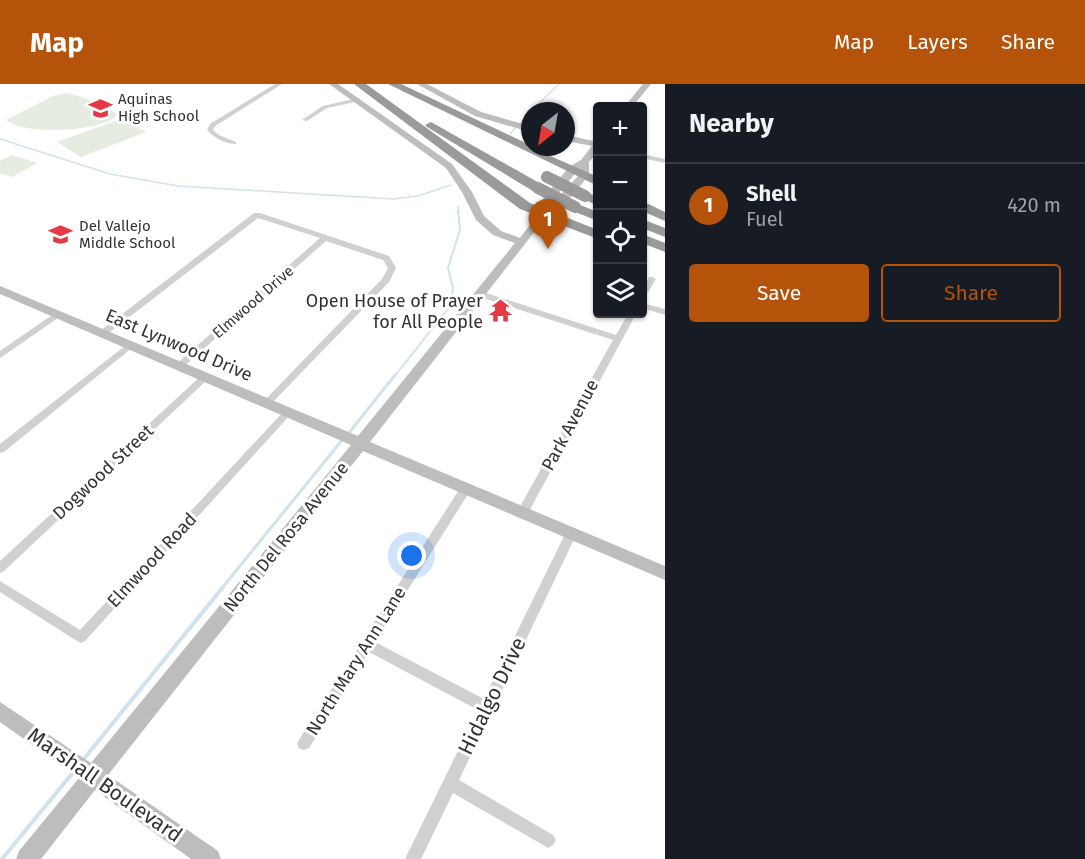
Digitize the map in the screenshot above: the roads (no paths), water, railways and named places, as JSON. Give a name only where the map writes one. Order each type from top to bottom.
[{"type":"highway","points":[[360,84],[538,188],[593,215]]},
{"type":"highway","points":[[360,84],[525,206],[593,233]]},
{"type":"highway","points":[[383,84],[505,154]]},
{"type":"highway","points":[[393,84],[580,168],[593,179]]},
{"type":"highway","points":[[543,175],[593,200]]},
{"type":"highway","points":[[647,208],[665,217]]},
{"type":"highway","points":[[647,225],[665,233]]},
{"type":"highway","points":[[647,240],[665,248]]},
{"type":"highway","points":[[647,255],[665,262]]},
{"type":"main road","points":[[333,84],[449,166],[467,192],[480,219],[497,233],[522,242]]},
{"type":"main road","points":[[421,84],[478,114],[521,126]]},
{"type":"main road","points":[[632,102],[647,84]]},
{"type":"main road","points":[[575,140],[593,144]]},
{"type":"main road","name":"North Del Rosa Avenue","points":[[27,859],[82,770],[351,439],[480,294],[543,214],[552,213],[593,150]]},
{"type":"main road","name":"East Lynwood Drive","points":[[0,290],[665,573]]},
{"type":"main road","name":"Marshall Boulevard","points":[[0,711],[210,859]]},
{"type":"street","points":[[234,143],[217,136],[210,130],[212,125],[279,84]]},
{"type":"street","points":[[305,120],[325,107],[358,100]]},
{"type":"street","points":[[647,157],[665,161]]},
{"type":"street","points":[[103,333],[257,215],[376,253],[391,264],[391,272],[386,280],[267,403]]},
{"type":"street","name":"Elmwood Drive","points":[[179,366],[326,237]]},
{"type":"street","points":[[647,287],[652,279]]},
{"type":"street","points":[[480,294],[617,338]]},
{"type":"street","points":[[647,307],[665,312]]},
{"type":"street","points":[[0,356],[58,314]]},
{"type":"street","name":"Park Avenue","points":[[523,512],[630,318]]},
{"type":"street","points":[[0,448],[130,345]]},
{"type":"street","name":"Dogwood Street","points":[[0,568],[205,377]]},
{"type":"street","name":"Elmwood Road","points":[[0,586],[81,637],[288,412]]},
{"type":"street","name":"North Mary Ann Lane","points":[[304,743],[466,488]]},
{"type":"street","name":"Hidalgo Drive","points":[[413,859],[571,533]]},
{"type":"street","points":[[366,644],[487,708]]},
{"type":"street","points":[[450,783],[548,840]]},
{"type":"waterway","points":[[540,102],[559,84]]},
{"type":"waterway","points":[[510,134],[515,128]]},
{"type":"waterway","points":[[0,139],[110,174],[178,186],[393,199],[418,196],[451,185]]},
{"type":"waterway","points":[[458,206],[459,213]]},
{"type":"waterway","points":[[394,377],[451,305],[453,288],[448,268],[460,230],[458,211]]},
{"type":"waterway","points":[[348,434],[395,375]]},
{"type":"waterway","points":[[222,588],[343,439]]},
{"type":"waterway","points":[[83,760],[223,587]]},
{"type":"waterway","points":[[2,859],[75,770]]},
{"type":"place","name":"Aquinas High School","points":[[100,108]]},
{"type":"place","name":"Del Vallejo Middle School","points":[[61,235]]},
{"type":"place","name":"Shell","points":[[548,249]]},
{"type":"place","name":"Open House of Prayer for All People","points":[[501,311]]}]
